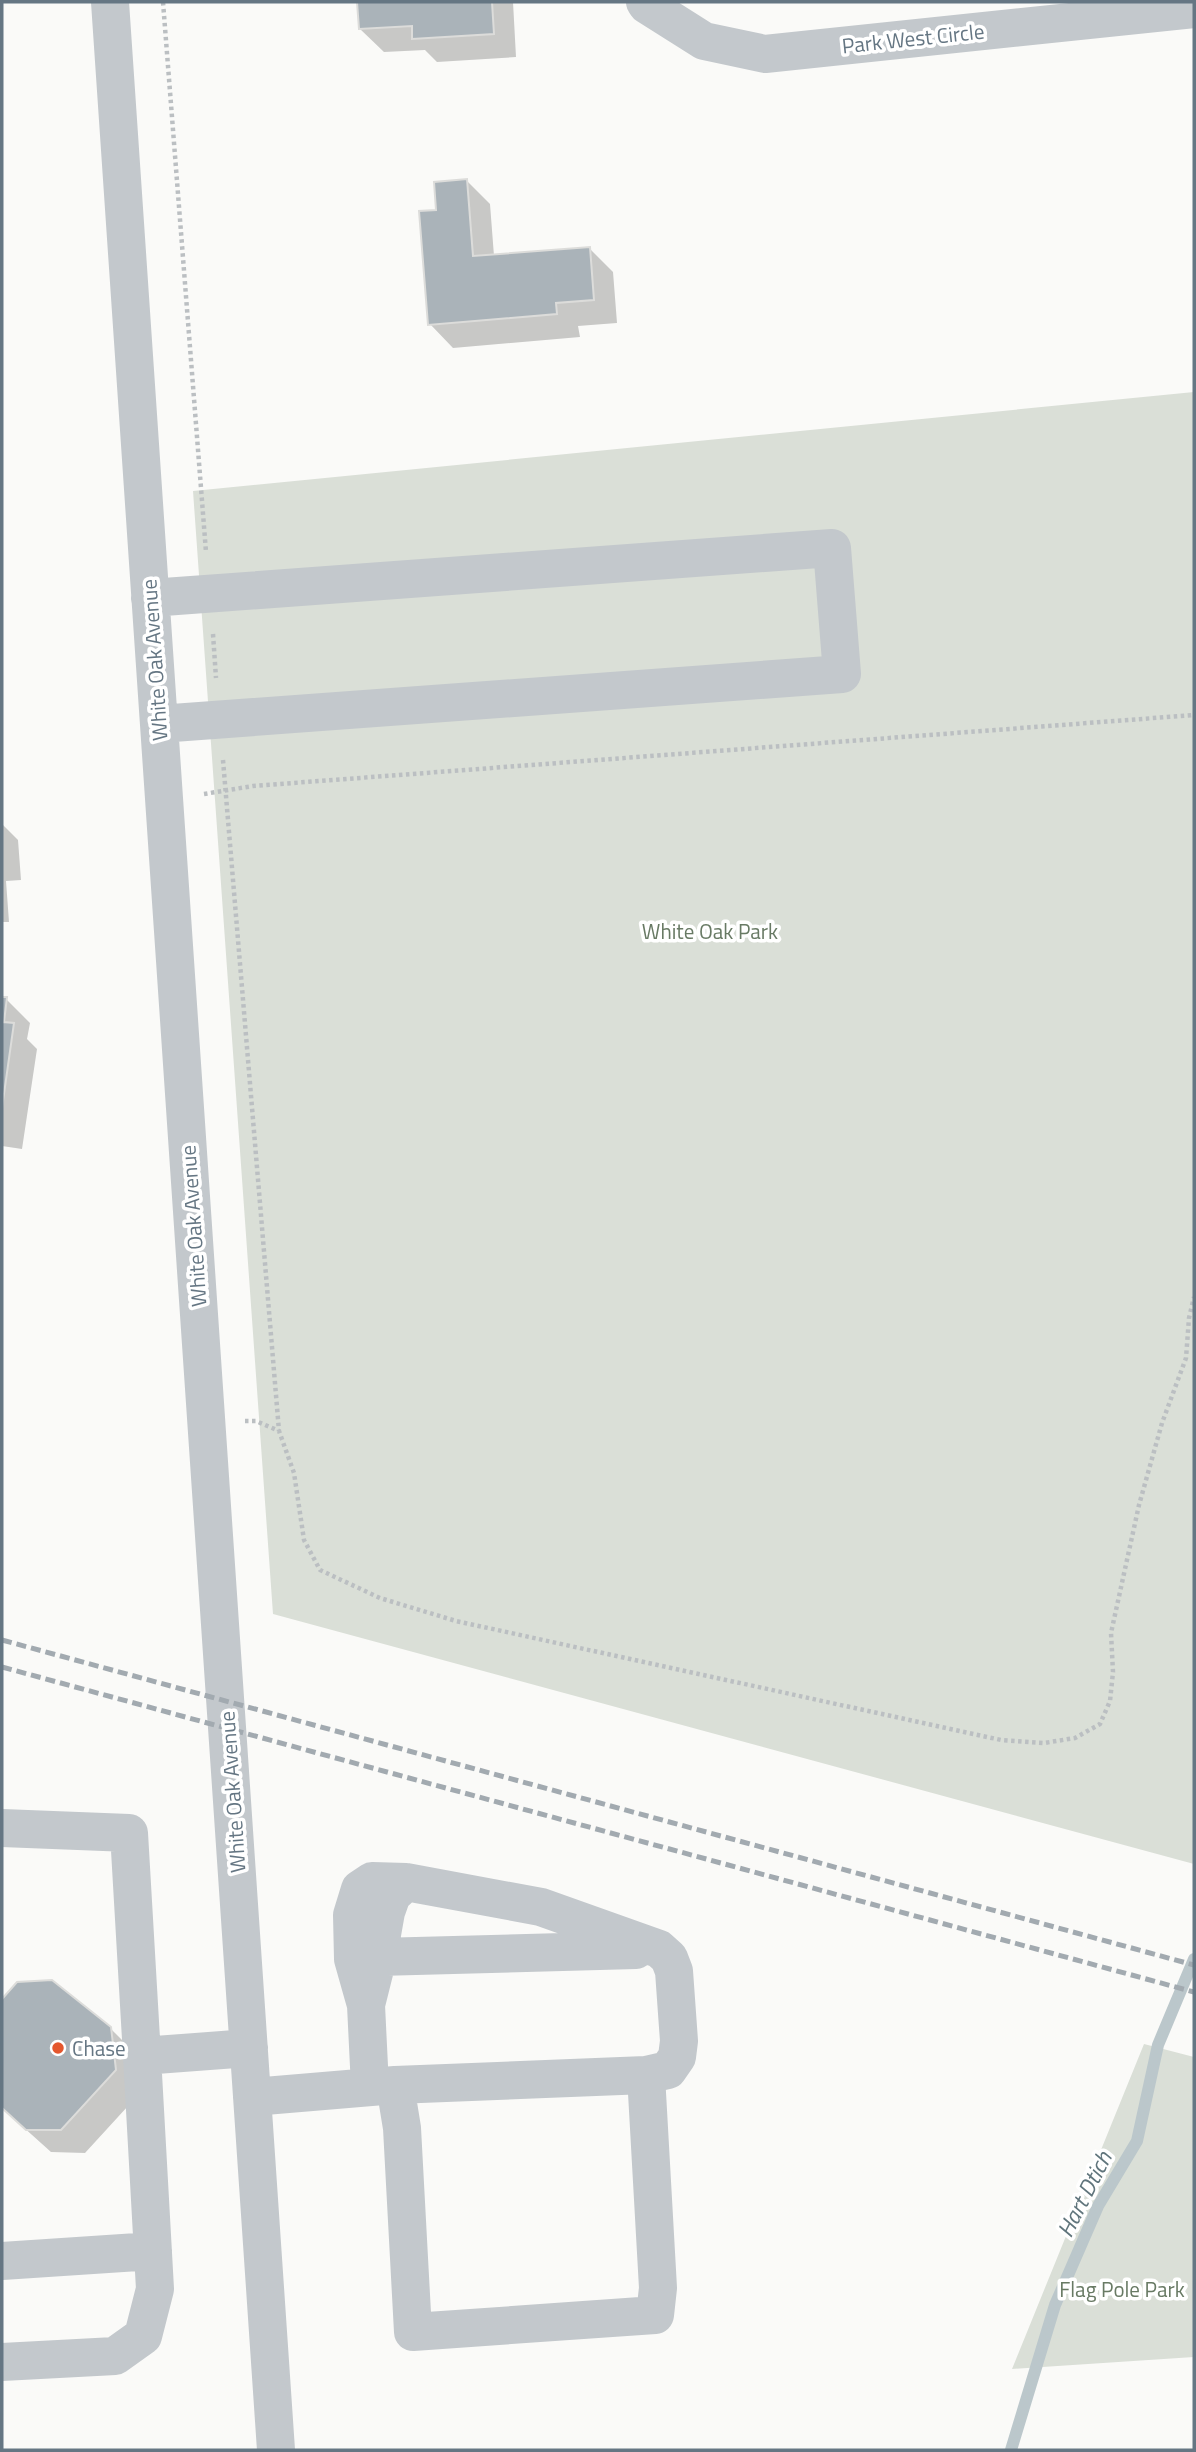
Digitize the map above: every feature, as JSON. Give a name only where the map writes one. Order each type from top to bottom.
[{"type":"street","name":"White Oak Avenue","points":[[110,2],[276,2450]]},
{"type":"street","name":"Park West Circle","points":[[645,2],[704,41],[765,54],[1194,9]]},
{"type":"street","points":[[150,598],[832,548],[842,674],[159,724]]},
{"type":"street","points":[[2,1828],[129,1833],[155,2288],[142,2336],[114,2356],[2,2362]]},
{"type":"street","points":[[253,2097],[382,2086],[646,2075],[668,2070],[677,2057],[679,2040],[674,1971],[669,1958],[659,1950],[541,1907],[406,1882],[372,1881],[360,1889],[352,1916],[353,1959],[366,2005],[382,2086],[402,2128],[413,2332],[655,2315],[658,2288],[646,2075]]},
{"type":"street","points":[[366,2005],[379,1957],[386,1912],[392,1895],[406,1882]]},
{"type":"street","points":[[379,1957],[659,1950]]},
{"type":"street","points":[[142,2056],[249,2048]]},
{"type":"street","points":[[2,2261],[153,2251]]},
{"type":"path","points":[[164,801],[253,786],[1194,715]]},
{"type":"path","points":[[206,1421],[256,1421],[279,1431],[294,1473],[304,1540],[320,1570],[380,1598],[456,1621],[1001,1740],[1044,1743],[1075,1738],[1100,1724],[1110,1701],[1114,1672],[1111,1633],[1142,1493],[1162,1423],[1186,1358],[1189,1318],[1194,1297]]},
{"type":"green space","name":"White Oak Park","points":[[1194,392],[1194,1864],[273,1614],[193,491]]},
{"type":"green space","name":"Flag Pole Park","points":[[1144,2044],[1194,2057],[1194,2357],[1012,2369]]},
{"type":"building","points":[[357,2],[492,2],[494,34],[412,39],[412,26],[359,29]]},
{"type":"building","points":[[467,179],[473,256],[590,247],[594,300],[556,303],[557,314],[428,325],[419,211],[436,210],[434,182]]},
{"type":"building","points":[[2,997],[7,997],[4,1022],[14,1023],[2,1108]]},
{"type":"building","name":"Chase","points":[[52,1980],[111,2027],[116,2070],[61,2130],[26,2130],[2,2108],[2,1999],[17,1982]]},
{"type":"waterway","name":"Hart Dtich","points":[[1011,2450],[1055,2305],[1098,2206],[1137,2141],[1158,2045],[1194,1959]]},
{"type":"railway","points":[[2,1640],[1194,1965]]},
{"type":"railway","points":[[2,1667],[1194,1992]]},
{"type":"place","name":"Chase","points":[[58,2048]]}]
